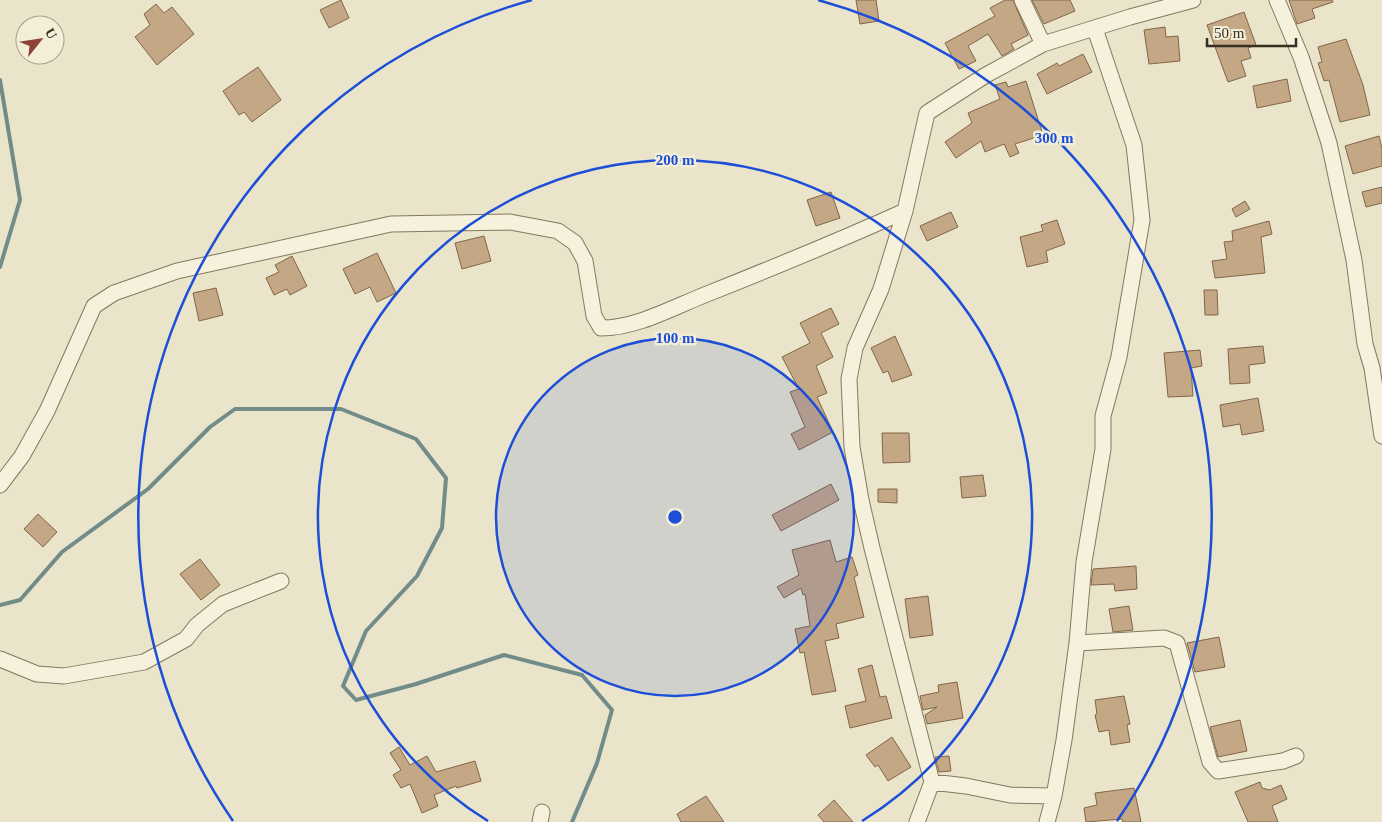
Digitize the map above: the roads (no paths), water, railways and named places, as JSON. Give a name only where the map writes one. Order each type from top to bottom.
[{"type":"street","points":[[1022,0],[1043,44]]},
{"type":"street","points":[[917,822],[932,782],[872,548],[852,447],[849,379],[855,348],[881,289],[905,211],[927,113],[986,75],[1043,44],[1193,0]]},
{"type":"street","points":[[1277,0],[1301,57],[1329,143],[1354,260],[1365,344],[1372,368],[1382,436]]},
{"type":"street","points":[[1047,822],[1054,796],[1064,740],[1077,643],[1084,562],[1102,449],[1103,416],[1119,357],[1142,220],[1134,145],[1095,29]]},
{"type":"street","points":[[0,485],[22,456],[47,411],[94,306],[114,293],[177,271],[391,224],[510,222],[558,231],[575,243],[585,260],[594,316],[601,328],[613,328],[646,319],[792,261],[905,211]]},
{"type":"street","points":[[0,659],[37,674],[64,676],[144,662],[186,640],[197,625],[222,604],[281,581]]},
{"type":"street","points":[[1077,643],[1164,638],[1177,643],[1210,762],[1218,771],[1283,761],[1296,756]]},
{"type":"street","points":[[932,782],[966,786],[1010,795],[1054,796]]},
{"type":"waterway","points":[[0,80],[20,200],[0,267]]},
{"type":"waterway","points":[[0,605],[20,600],[62,552],[148,489],[210,427],[235,409],[341,409],[416,439],[446,478],[442,528],[417,576],[366,631],[343,686],[356,700],[416,684],[504,655],[582,675],[612,710],[597,763],[572,822]]}]
